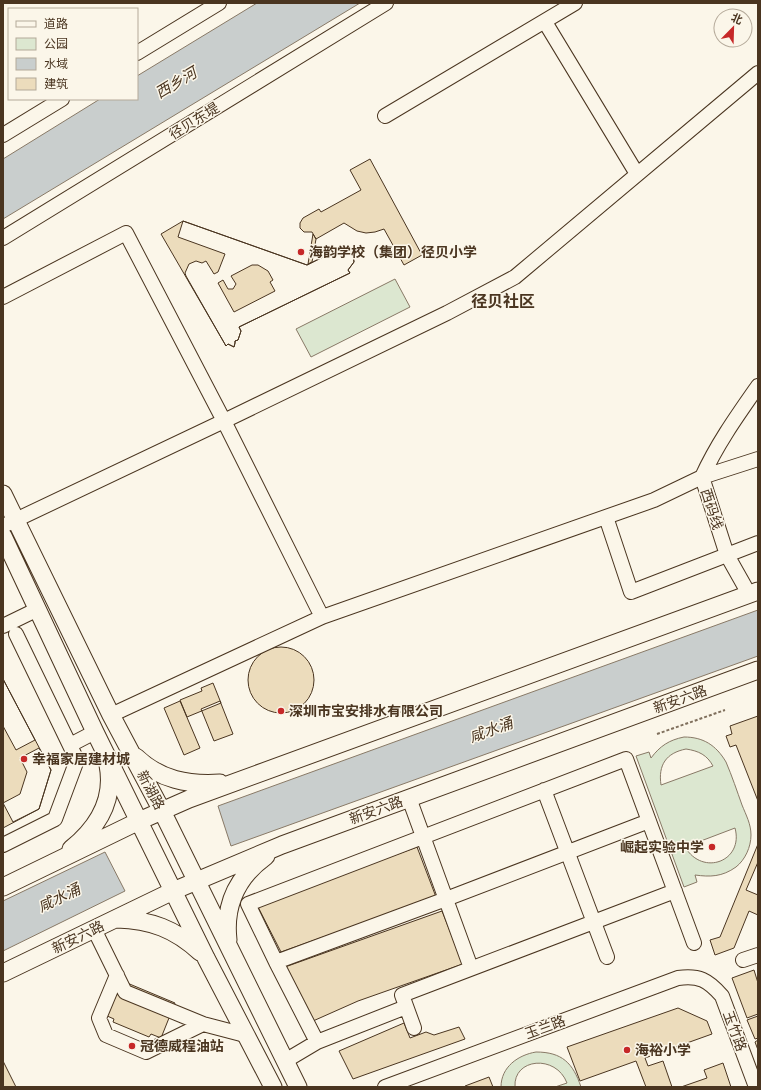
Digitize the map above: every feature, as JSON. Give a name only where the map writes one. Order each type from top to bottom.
[{"type":"main road","name":"新湖路","points":[[3,494],[9,523],[162,811],[298,1087]]},
{"type":"main road","name":"新湖路","points":[[3,536],[95,732],[173,892],[273,1087]]},
{"type":"main road","points":[[3,887],[139,821],[189,799],[753,592]]},
{"type":"main road","name":"新安六路","points":[[3,973],[173,892],[282,844],[758,670]]},
{"type":"main road","points":[[128,748],[152,770],[171,779],[196,783],[235,782]]},
{"type":"main road","points":[[55,862],[78,843],[100,818],[108,795],[110,783],[106,755]]},
{"type":"main road","points":[[228,947],[228,916],[230,904],[236,889],[260,860],[282,844]]},
{"type":"main road","points":[[115,919],[135,920],[166,928],[180,935],[206,958]]},
{"type":"street","points":[[138,52],[219,3]]},
{"type":"street","name":"径贝东堤","points":[[3,238],[386,3]]},
{"type":"street","points":[[385,116],[575,3]]},
{"type":"street","points":[[545,22],[637,174]]},
{"type":"street","points":[[9,523],[447,313],[515,277],[758,73]]},
{"type":"street","points":[[3,135],[60,100]]},
{"type":"street","points":[[3,297],[126,233],[224,421],[322,617]]},
{"type":"street","name":"西码线","points":[[753,592],[727,555],[702,477],[711,456],[729,427],[758,386]]},
{"type":"street","points":[[111,715],[322,617],[654,500],[702,477],[758,459]]},
{"type":"street","points":[[606,517],[631,592],[758,543]]},
{"type":"street","points":[[3,626],[38,609]]},
{"type":"street","points":[[3,845],[55,820],[77,760],[16,634]]},
{"type":"street","points":[[70,745],[95,732]]},
{"type":"street","points":[[317,1042],[248,904],[626,759],[694,943]]},
{"type":"street","points":[[544,790],[607,957]]},
{"type":"street","points":[[409,798],[471,968]]},
{"type":"street","points":[[276,962],[649,821]]},
{"type":"street","points":[[414,1028],[402,995],[675,891]]},
{"type":"street","points":[[94,929],[125,992],[203,1024],[245,1035]]},
{"type":"street","points":[[743,960],[758,955]]},
{"type":"street","points":[[117,975],[99,1018],[106,1035],[146,1052],[203,1024]]},
{"type":"street","name":"玉兰路","points":[[385,1087],[678,978],[692,977],[706,980]]},
{"type":"street","name":"玉竹路","points":[[706,980],[714,986],[722,996],[756,1087]]},
{"type":"street","points":[[285,1061],[317,1042],[406,1008]]},
{"type":"path","points":[[657,734],[725,710]]},
{"type":"green space","points":[[395,279],[410,307],[311,357],[296,329]]},
{"type":"green space","points":[[691,737],[703,740],[718,751],[722,756],[726,762],[748,820],[751,835],[747,853],[736,867],[726,873],[716,876],[695,875],[697,882],[684,887],[636,756],[649,752],[651,758],[665,744],[679,738]],"holes":[[[686,749],[702,754],[713,766],[661,785],[660,778],[662,766],[665,761],[673,754]],[[735,828],[736,840],[734,849],[728,856],[720,861],[711,863],[702,861],[693,856],[685,847]]]},
{"type":"green space","points":[[536,1052],[553,1054],[565,1060],[574,1071],[581,1087],[555,1087],[567,1083],[562,1074],[554,1067],[536,1063],[528,1065],[521,1070],[516,1077],[515,1087],[501,1087],[504,1074],[512,1063],[523,1056]]},
{"type":"water","name":"西乡河","points":[[257,3],[360,3],[3,219],[3,159],[98,100],[138,100],[138,75]]},
{"type":"water","name":"咸水涌","points":[[758,610],[758,656],[231,846],[218,806]]},
{"type":"water","name":"咸水涌","points":[[105,852],[125,891],[3,951],[3,901]]},
{"type":"building","points":[[370,159],[422,255],[404,265],[384,229],[366,233],[357,231],[344,223],[316,239],[312,232],[304,232],[300,228],[300,223],[303,218],[319,209],[321,212],[361,190],[350,170]]},
{"type":"building","points":[[183,221],[307,265],[341,248],[348,249],[351,252],[354,262],[348,270],[350,273],[239,327],[241,331],[238,340],[235,341],[234,347],[228,344],[226,346],[185,273],[189,264],[196,261],[202,263],[206,261],[214,274],[218,272],[225,254],[178,237]],"holes":[[[252,265],[258,265],[268,271],[273,280],[270,282],[275,291],[234,312],[218,283],[223,280],[228,289],[233,289],[236,284],[231,276]]]},
{"type":"building","points":[[183,221],[307,265],[341,248],[348,249],[351,252],[354,262],[348,270],[350,273],[239,327],[241,331],[238,340],[235,341],[234,347],[228,344],[226,346],[161,234]]},
{"type":"building","points":[[313,234],[316,239],[312,262],[308,264]]},
{"type":"building","points":[[281,647],[294,650],[304,657],[311,667],[314,680],[311,693],[304,703],[294,710],[281,713],[268,710],[258,703],[251,693],[248,680],[251,667],[258,657],[268,650]]},
{"type":"building","name":"幸福家居建材城","points":[[3,679],[51,770],[39,809],[3,828]]},
{"type":"building","points":[[3,679],[35,740],[16,750],[3,726]]},
{"type":"building","points":[[213,683],[221,703],[187,717],[180,700],[202,691],[201,688]]},
{"type":"building","points":[[180,701],[200,748],[184,755],[164,708]]},
{"type":"building","points":[[220,701],[233,734],[214,741],[201,709]]},
{"type":"building","points":[[758,716],[758,801],[736,745],[730,747],[726,736],[732,734],[730,726]]},
{"type":"building","points":[[39,748],[51,770],[39,809],[13,822],[3,803],[20,794],[27,772],[20,758]]},
{"type":"building","points":[[758,844],[758,862],[746,890],[758,895],[758,915],[749,911],[734,948],[715,955],[710,940],[720,937]]},
{"type":"building","points":[[417,847],[436,897],[281,952],[257,905]]},
{"type":"building","points":[[442,911],[463,964],[358,1001],[313,1021],[285,967]]},
{"type":"building","points":[[754,970],[758,983],[758,1014],[747,1018],[732,978]]},
{"type":"building","points":[[120,980],[175,1003],[161,1038],[151,1034],[149,1037],[113,1022],[114,1019],[105,1015]]},
{"type":"building","points":[[678,1008],[707,1021],[712,1034],[645,1058],[648,1066],[663,1061],[672,1087],[646,1087],[636,1061],[580,1081],[567,1047]]},
{"type":"building","points":[[758,1016],[758,1038],[755,1039],[747,1020]]},
{"type":"building","points":[[404,1023],[410,1038],[426,1032],[434,1035],[459,1027],[465,1039],[353,1079],[339,1051]]},
{"type":"building","points":[[758,1040],[758,1050],[755,1042]]},
{"type":"building","points":[[3,1061],[16,1087],[3,1087]]},
{"type":"building","points":[[723,1063],[731,1087],[681,1087],[707,1078],[704,1070]]},
{"type":"building","points":[[489,1077],[493,1087],[465,1087],[465,1086]]},
{"type":"place","name":"海韵学校（集团）径贝小学","points":[[301,252]]},
{"type":"place","name":"深圳市宝安排水有限公司","points":[[281,711]]},
{"type":"place","name":"幸福家居建材城","points":[[24,759]]},
{"type":"place","name":"崛起实验中学","points":[[712,847]]},
{"type":"place","name":"冠德威程油站","points":[[132,1046]]},
{"type":"place","name":"海裕小学","points":[[627,1050]]},
{"type":"district","name":"径贝社区","points":[[503,301]]}]
